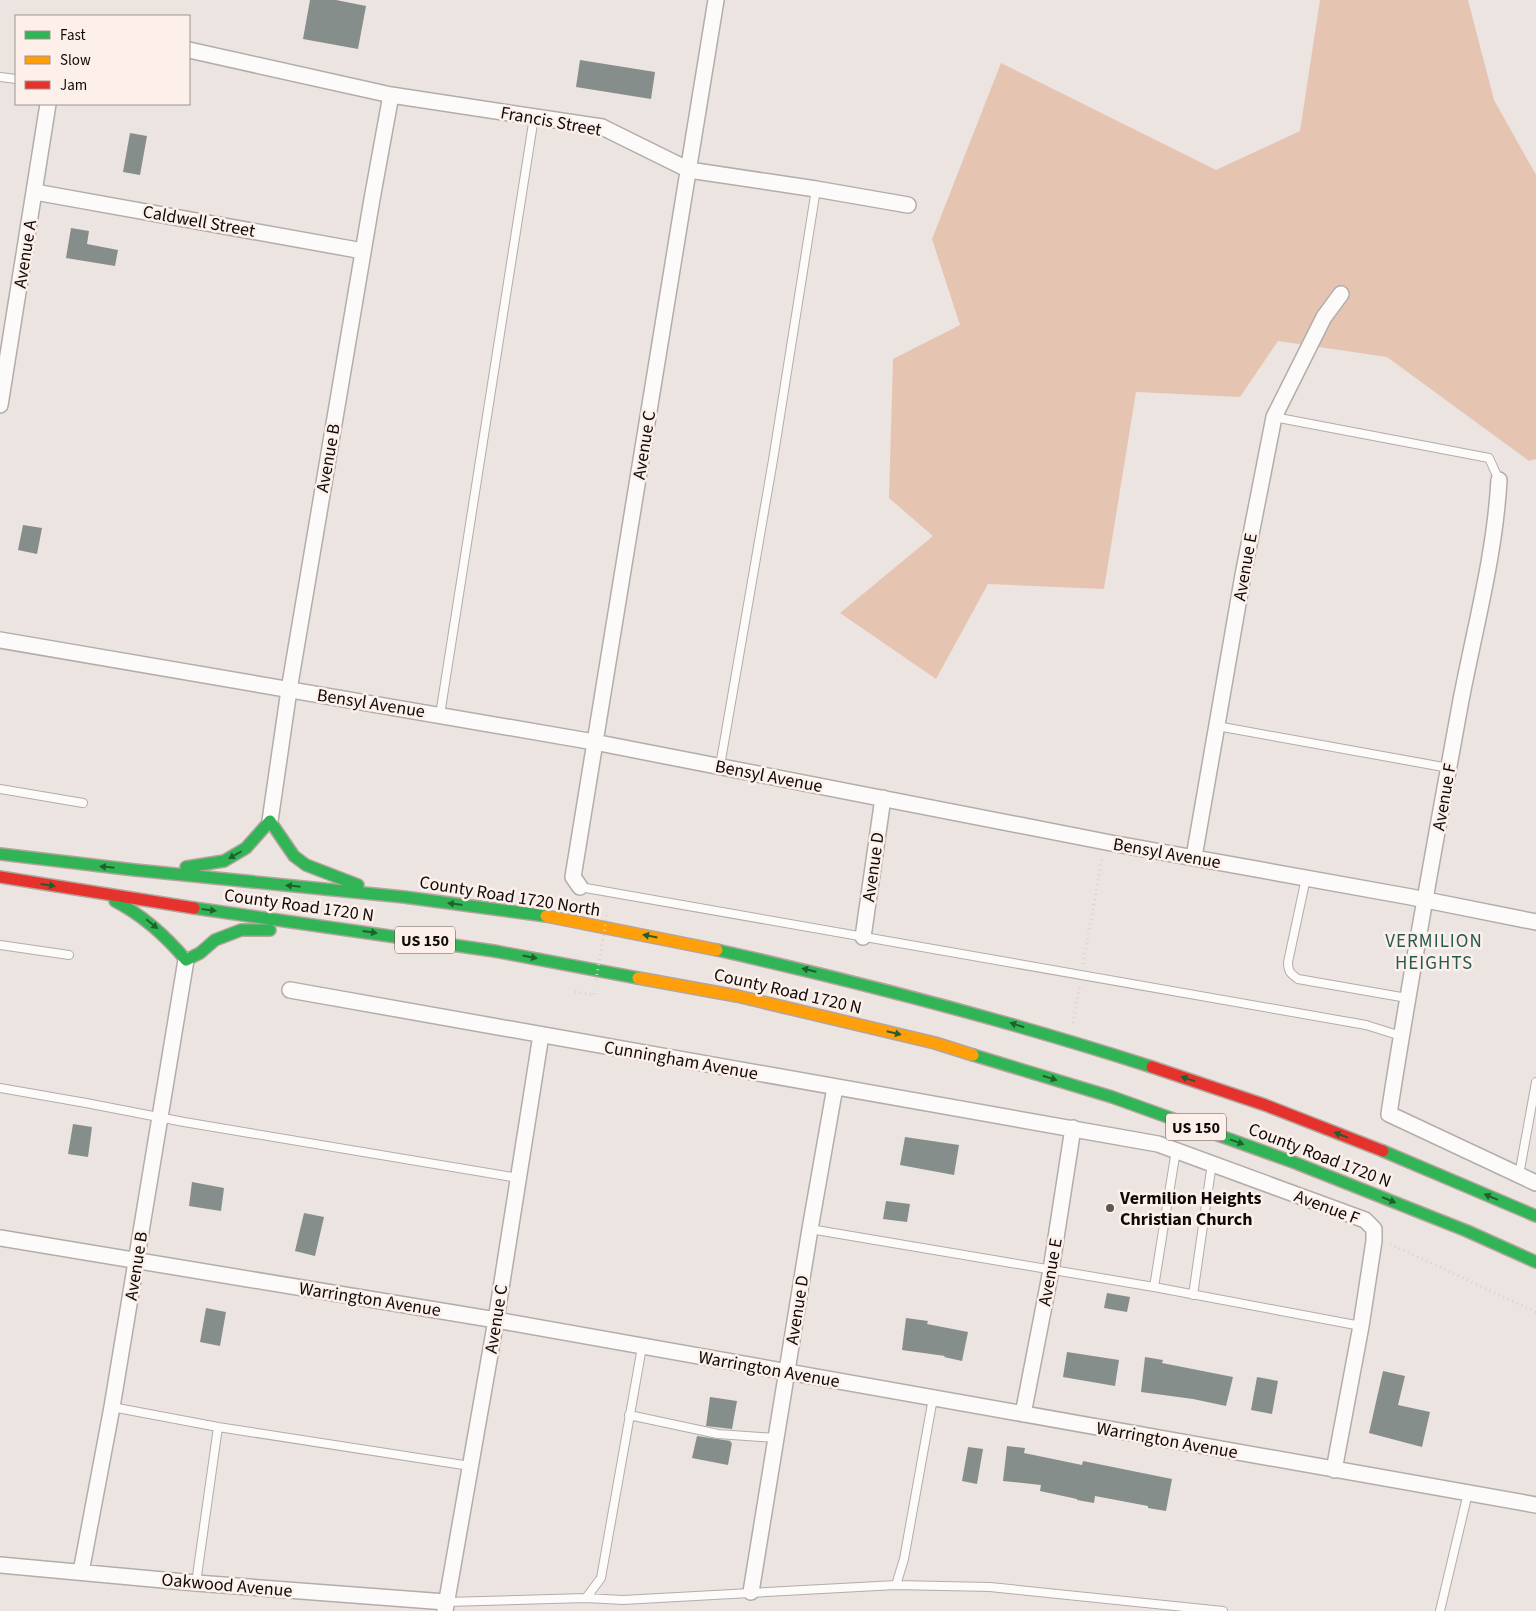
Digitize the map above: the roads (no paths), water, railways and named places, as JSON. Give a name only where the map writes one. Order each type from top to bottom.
[{"type":"main road","points":[[156,872],[224,861],[246,848],[270,821],[294,856],[306,864],[384,895]]},
{"type":"main road","name":"US 150","points":[[0,854],[156,872]]},
{"type":"main road","name":"County Road 1720 North","points":[[156,872],[384,895],[538,915],[717,949],[856,981]]},
{"type":"main road","name":"County Road 1720 N","points":[[0,877],[186,907],[494,951],[727,994],[935,1043],[1112,1097],[1294,1162],[1458,1228],[1536,1262]]},
{"type":"main road","points":[[95,891],[138,913],[162,931],[186,960],[200,953],[215,940],[241,930],[343,928]]},
{"type":"main road","name":"County Road 1720 N","points":[[856,981],[964,1009],[1226,1091],[1369,1145],[1536,1216]]},
{"type":"street","name":"Avenue C","points":[[580,887],[573,877],[716,0]]},
{"type":"street","name":"Francis Street","points":[[190,50],[391,95],[602,127],[689,170],[908,205]]},
{"type":"street","name":"Avenue B","points":[[270,821],[289,690],[391,95]]},
{"type":"street","name":"Avenue A","points":[[0,405],[48,105]]},
{"type":"street","name":"Caldwell Street","points":[[35,192],[363,250]]},
{"type":"street","name":"Avenue E","points":[[1194,857],[1250,537],[1274,417],[1324,317],[1341,294]]},
{"type":"street","name":"Avenue F","points":[[1499,480],[1492,554],[1473,636],[1407,998],[1389,1114],[1519,1175]]},
{"type":"street","name":"Bensyl Avenue","points":[[0,640],[594,742],[1111,843],[1536,922]]},
{"type":"street","name":"Avenue D","points":[[863,937],[884,798]]},
{"type":"street","name":"Avenue B","points":[[80,1572],[112,1407],[186,960]]},
{"type":"street","name":"Cunningham Avenue","points":[[290,990],[1073,1128]]},
{"type":"street","name":"Avenue C","points":[[446,1607],[496,1320],[542,1035]]},
{"type":"street","name":"Avenue D","points":[[751,1592],[786,1372],[835,1087]]},
{"type":"street","name":"Avenue E","points":[[1023,1414],[1050,1270],[1073,1128]]},
{"type":"street","name":"Avenue F","points":[[1073,1128],[1158,1144],[1176,1150],[1365,1220],[1374,1229],[1374,1241],[1361,1326],[1334,1470]]},
{"type":"street","points":[[1519,1175],[1536,1183]]},
{"type":"street","name":"Warrington Avenue","points":[[0,1238],[496,1320],[1536,1505]]},
{"type":"street","name":"Oakwood Avenue","points":[[0,1565],[446,1607]]},
{"type":"lane","points":[[0,77],[15,79]]},
{"type":"lane","points":[[440,715],[534,117]]},
{"type":"lane","points":[[720,766],[776,442],[816,189]]},
{"type":"lane","points":[[1274,417],[1489,458],[1499,480]]},
{"type":"lane","points":[[1217,726],[1449,768]]},
{"type":"lane","points":[[0,789],[83,803]]},
{"type":"lane","points":[[1306,878],[1288,962],[1288,969],[1291,974],[1298,979],[1407,998]]},
{"type":"lane","points":[[580,887],[1366,1025],[1401,1036]]},
{"type":"lane","points":[[0,945],[69,955]]},
{"type":"lane","points":[[1519,1175],[1536,1082]]},
{"type":"lane","points":[[0,1088],[518,1178]]},
{"type":"lane","points":[[1154,1287],[1176,1150]]},
{"type":"lane","points":[[1193,1295],[1212,1163]]},
{"type":"lane","points":[[810,1229],[1154,1287],[1361,1326]]},
{"type":"lane","points":[[586,1598],[601,1578],[642,1346]]},
{"type":"lane","points":[[896,1585],[904,1559],[933,1398]]},
{"type":"lane","points":[[112,1407],[218,1427],[470,1466]]},
{"type":"lane","points":[[629,1415],[718,1434],[776,1438]]},
{"type":"lane","points":[[196,1583],[218,1427]]},
{"type":"lane","points":[[1440,1611],[1468,1493]]},
{"type":"lane","points":[[446,1607],[586,1598],[623,1600],[896,1585],[990,1587],[1223,1611]]},
{"type":"place","name":"Vermilion Heights Christian Church","points":[[1110,1208]]},
{"type":"district","name":"VERMILION HEIGHTS","points":[[1434,951]]}]
